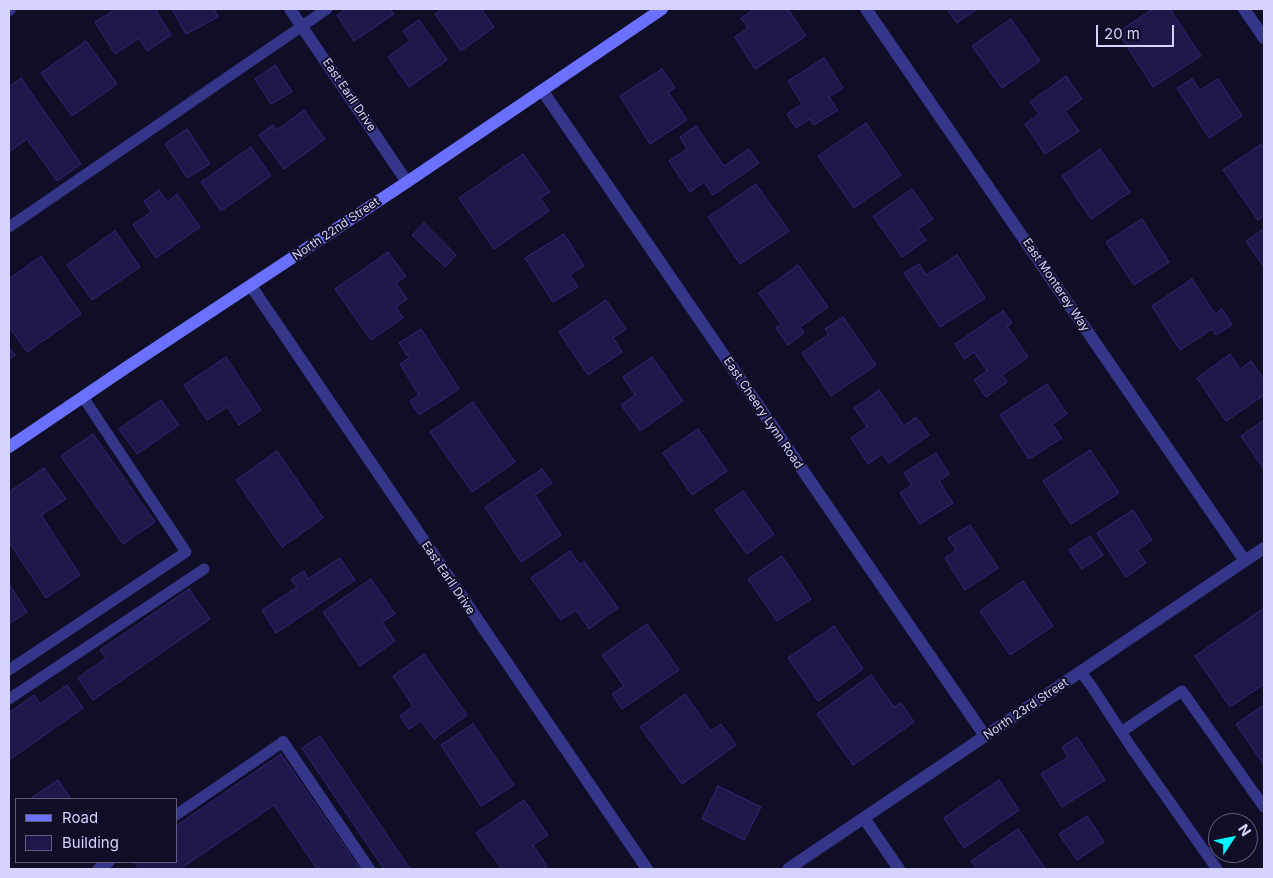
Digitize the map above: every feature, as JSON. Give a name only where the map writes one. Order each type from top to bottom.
[{"type":"street","name":"East Earll Drive","points":[[290,9],[407,182]]},
{"type":"street","name":"North 22nd Street","points":[[9,448],[662,9]]},
{"type":"street","name":"East Monterey Way","points":[[866,9],[1245,561]]},
{"type":"street","points":[[1244,9],[1264,38]]},
{"type":"street","name":"East Cheery Lynn Road","points":[[542,90],[985,736]]},
{"type":"street","name":"East Earll Drive","points":[[251,286],[647,869]]},
{"type":"street","name":"North 23rd Street","points":[[788,869],[1264,548]]},
{"type":"street","points":[[283,742],[370,869]]},
{"type":"street","points":[[864,818],[899,869]]},
{"type":"lane","points":[[9,227],[327,9]]},
{"type":"lane","points":[[9,670],[186,552],[83,397]]},
{"type":"lane","points":[[9,699],[204,568]]},
{"type":"lane","points":[[1081,672],[1217,869]]},
{"type":"lane","points":[[1121,732],[1182,691],[1264,807]]},
{"type":"lane","points":[[178,814],[283,742]]},
{"type":"building","points":[[116,9],[155,9],[171,35],[147,51],[139,38],[115,54],[95,22]]},
{"type":"building","points":[[172,9],[214,9],[218,17],[186,34]]},
{"type":"building","points":[[346,9],[390,9],[394,14],[354,41],[337,15]]},
{"type":"building","points":[[443,9],[481,9],[494,27],[461,51],[435,14]]},
{"type":"building","points":[[755,9],[788,9],[806,36],[755,69],[735,37],[748,28],[741,18]]},
{"type":"building","points":[[947,9],[977,9],[957,23]]},
{"type":"building","points":[[1153,9],[1170,9],[1201,56],[1153,87],[1118,32]]},
{"type":"building","points":[[1011,19],[1040,61],[1002,88],[972,46]]},
{"type":"building","points":[[419,20],[447,60],[409,87],[388,57],[410,41],[403,31]]},
{"type":"building","points":[[86,41],[117,84],[72,116],[41,73]]},
{"type":"building","points":[[824,58],[843,88],[829,97],[838,110],[814,125],[810,119],[796,128],[787,114],[802,104],[788,81]]},
{"type":"building","points":[[275,65],[292,92],[271,104],[255,79]]},
{"type":"building","points":[[662,69],[675,88],[668,92],[687,120],[650,144],[620,96]]},
{"type":"building","points":[[1066,76],[1082,99],[1065,111],[1079,131],[1045,154],[1025,124],[1039,114],[1030,102]]},
{"type":"building","points":[[21,78],[81,164],[57,181],[27,139],[9,152],[9,87]]},
{"type":"building","points":[[1192,79],[1200,90],[1218,79],[1242,116],[1209,138],[1177,88]]},
{"type":"building","points":[[304,110],[325,139],[284,169],[259,135],[273,125],[277,130]]},
{"type":"building","points":[[866,123],[901,175],[854,208],[818,156]]},
{"type":"building","points":[[696,126],[724,166],[749,149],[759,163],[713,195],[704,182],[690,192],[669,161],[687,149],[680,137]]},
{"type":"building","points":[[187,129],[210,164],[187,178],[165,144]]},
{"type":"building","points":[[1261,144],[1264,149],[1264,216],[1258,220],[1223,170]]},
{"type":"building","points":[[251,147],[271,176],[221,211],[201,182]]},
{"type":"building","points":[[1100,149],[1130,192],[1091,219],[1062,176]]},
{"type":"building","points":[[523,154],[550,192],[540,198],[549,211],[494,249],[459,198]]},
{"type":"building","points":[[756,184],[789,231],[740,264],[708,217]]},
{"type":"building","points":[[912,189],[933,219],[918,229],[926,240],[902,257],[873,216]]},
{"type":"building","points":[[159,190],[167,202],[177,194],[200,227],[156,258],[133,225],[151,212],[144,201]]},
{"type":"building","points":[[1142,219],[1169,262],[1134,285],[1106,242]]},
{"type":"building","points":[[424,223],[456,255],[445,267],[412,235]]},
{"type":"building","points":[[1264,229],[1264,267],[1246,241]]},
{"type":"building","points":[[115,231],[140,267],[92,300],[67,265]]},
{"type":"building","points":[[564,234],[584,266],[570,275],[578,287],[553,302],[525,258]]},
{"type":"building","points":[[388,252],[406,276],[396,283],[407,299],[396,307],[403,318],[371,340],[335,289]]},
{"type":"building","points":[[957,255],[985,298],[940,327],[904,273],[919,264],[926,275]]},
{"type":"building","points":[[41,256],[81,314],[27,352],[9,327],[9,279]]},
{"type":"building","points":[[798,265],[828,307],[800,327],[804,333],[788,345],[776,328],[781,324],[759,293]]},
{"type":"building","points":[[1192,279],[1215,314],[1222,309],[1232,325],[1216,335],[1212,329],[1180,350],[1152,306]]},
{"type":"building","points":[[606,300],[626,329],[613,338],[622,352],[588,375],[559,332]]},
{"type":"building","points":[[1003,311],[1012,323],[1007,326],[1028,357],[1002,375],[1007,382],[986,397],[974,380],[987,371],[974,352],[964,359],[955,344]]},
{"type":"building","points":[[843,317],[876,365],[831,396],[802,353],[829,334],[825,329]]},
{"type":"building","points":[[421,329],[459,389],[419,415],[410,401],[419,395],[400,364],[409,358],[399,343]]},
{"type":"building","points":[[9,347],[15,355],[9,360]]},
{"type":"building","points":[[1230,354],[1240,369],[1251,361],[1264,380],[1264,395],[1226,421],[1197,378]]},
{"type":"building","points":[[226,357],[261,410],[239,425],[227,407],[207,420],[184,385]]},
{"type":"building","points":[[652,357],[683,401],[640,431],[621,405],[635,395],[623,377]]},
{"type":"building","points":[[1047,384],[1067,414],[1052,424],[1062,438],[1029,459],[1000,415]]},
{"type":"building","points":[[879,390],[904,426],[916,417],[929,435],[889,463],[882,454],[868,464],[851,438],[867,427],[854,408]]},
{"type":"building","points":[[161,400],[179,425],[137,454],[119,429]]},
{"type":"building","points":[[473,402],[515,462],[472,492],[430,432]]},
{"type":"building","points":[[1264,420],[1264,469],[1241,436]]},
{"type":"building","points":[[698,429],[727,471],[692,495],[663,453]]},
{"type":"building","points":[[93,434],[155,522],[123,544],[61,456]]},
{"type":"building","points":[[1090,450],[1119,493],[1071,524],[1043,481]]},
{"type":"building","points":[[277,451],[323,518],[282,547],[236,480]]},
{"type":"building","points":[[936,453],[949,474],[939,481],[953,503],[920,524],[900,493],[912,485],[904,473]]},
{"type":"building","points":[[44,468],[66,499],[41,515],[80,575],[46,598],[9,542],[9,492]]},
{"type":"building","points":[[542,469],[552,483],[535,495],[561,535],[521,562],[485,507]]},
{"type":"building","points":[[743,491],[774,534],[747,554],[715,510]]},
{"type":"building","points":[[1133,510],[1152,540],[1137,550],[1146,563],[1126,577],[1097,533]]},
{"type":"building","points":[[970,525],[998,568],[965,590],[945,558],[956,550],[948,538]]},
{"type":"building","points":[[1090,536],[1103,555],[1082,569],[1069,550]]},
{"type":"building","points":[[570,551],[580,565],[584,561],[618,608],[589,629],[576,610],[561,620],[531,578]]},
{"type":"building","points":[[782,556],[811,599],[777,621],[748,579]]},
{"type":"building","points":[[340,558],[355,580],[276,633],[262,610],[297,587],[291,579],[304,571],[308,579]]},
{"type":"building","points":[[371,579],[395,614],[382,622],[395,641],[360,666],[323,612]]},
{"type":"building","points":[[1023,581],[1053,626],[1010,655],[980,611]]},
{"type":"building","points":[[9,584],[27,612],[9,624]]},
{"type":"building","points":[[189,589],[210,619],[93,700],[78,678],[106,658],[100,650]]},
{"type":"building","points":[[1264,608],[1264,684],[1230,707],[1195,656]]},
{"type":"building","points":[[647,624],[679,670],[622,709],[612,694],[624,686],[602,655]]},
{"type":"building","points":[[834,626],[863,669],[818,701],[788,658]]},
{"type":"building","points":[[424,654],[467,715],[434,739],[421,721],[409,729],[400,716],[413,706],[393,676]]},
{"type":"building","points":[[871,675],[894,707],[901,703],[914,722],[853,765],[817,714]]},
{"type":"building","points":[[67,685],[83,708],[9,760],[9,713],[34,695],[40,704]]},
{"type":"building","points":[[685,694],[711,731],[721,724],[736,745],[682,784],[640,727]]},
{"type":"building","points":[[1264,705],[1264,765],[1236,724]]},
{"type":"building","points":[[473,724],[514,785],[481,806],[441,745]]},
{"type":"building","points":[[320,736],[410,869],[384,869],[302,748]]},
{"type":"building","points":[[1077,737],[1105,780],[1062,807],[1041,774],[1068,757],[1062,747]]},
{"type":"building","points":[[281,754],[360,869],[317,869],[274,805],[180,869],[139,869],[135,863],[178,863],[178,825]]},
{"type":"building","points":[[58,780],[70,798],[31,798]]},
{"type":"building","points":[[999,780],[1019,810],[964,848],[944,818]]},
{"type":"building","points":[[718,786],[761,807],[744,840],[702,819]]},
{"type":"building","points":[[524,800],[548,835],[533,845],[547,866],[542,869],[502,869],[476,833]]},
{"type":"building","points":[[1087,816],[1104,842],[1077,860],[1059,834]]},
{"type":"building","points":[[1018,829],[1045,868],[977,869],[971,861]]}]
